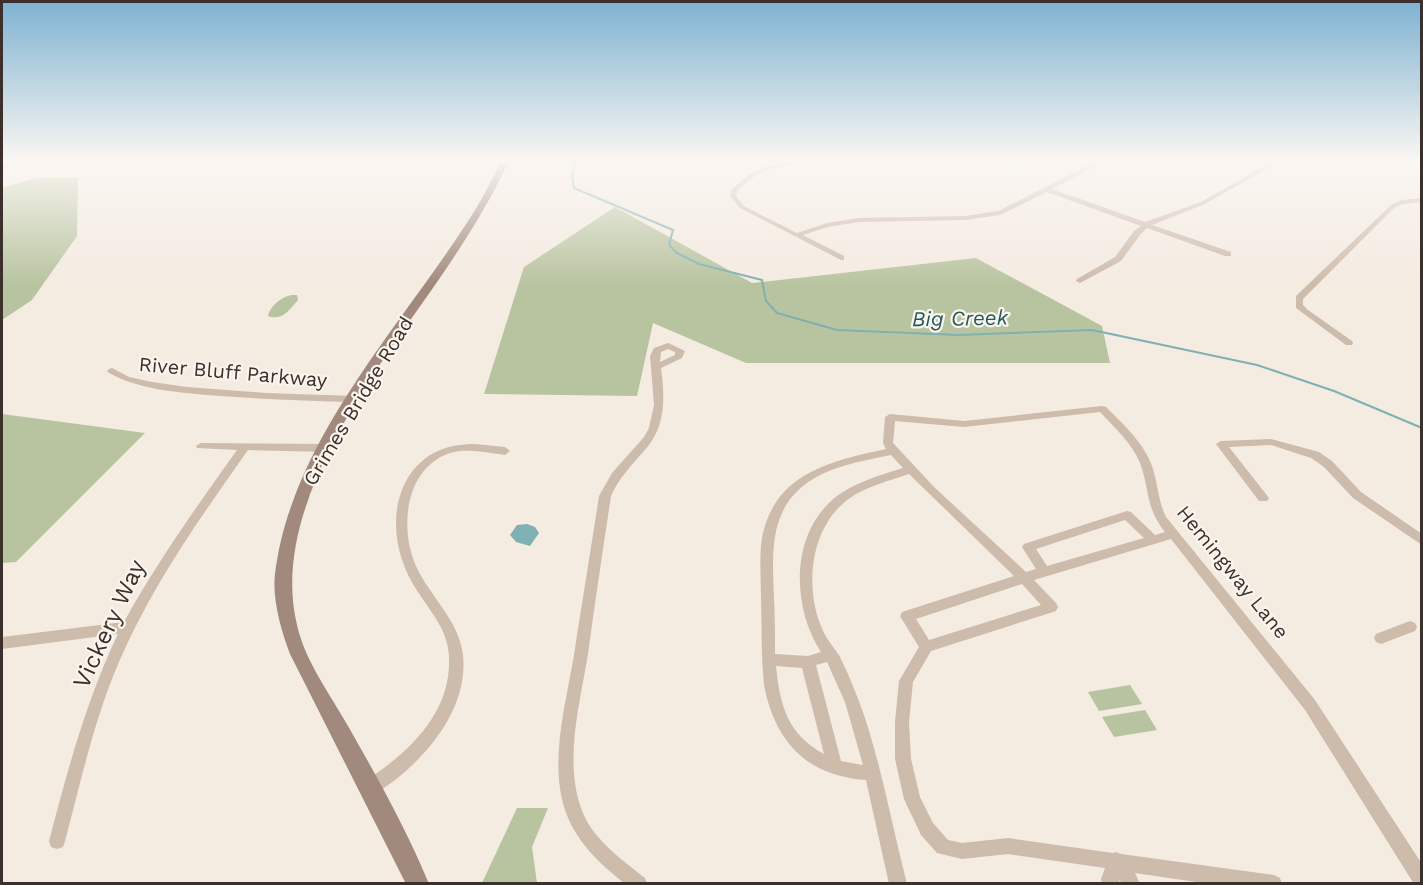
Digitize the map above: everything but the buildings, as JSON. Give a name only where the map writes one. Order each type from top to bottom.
[{"type":"street","name":"Grimes Bridge Road","points":[[418,884],[370,788],[305,668],[288,623],[283,599],[283,556],[287,534],[303,491],[326,448],[354,399],[474,221],[484,202]]},
{"type":"street","points":[[738,202],[742,207],[841,258]]},
{"type":"street","points":[[797,235],[827,225],[859,220],[990,215],[1023,202]]},
{"type":"street","points":[[1084,202],[1228,254]]},
{"type":"street","points":[[1080,280],[1118,259],[1137,233],[1147,224],[1204,202]]},
{"type":"street","points":[[1349,343],[1305,312],[1299,306],[1299,298],[1393,206],[1401,202]]},
{"type":"street","points":[[639,884],[609,860],[580,827],[571,809],[566,778],[567,743],[605,496],[614,478],[654,430],[659,413],[657,367]]},
{"type":"street","name":"River Bluff Parkway","points":[[112,371],[125,380],[196,390],[284,398],[354,399]]},
{"type":"street","name":"Hemingway Lane","points":[[893,451],[888,443],[890,417],[964,424],[1102,409],[1144,459],[1152,484],[1155,507],[1310,705],[1422,880]]},
{"type":"street","points":[[1263,498],[1221,444],[1271,442],[1315,455],[1338,473],[1358,495],[1422,541]]},
{"type":"street","points":[[201,446],[326,448]]},
{"type":"street","name":"Vickery Way","points":[[57,841],[93,711],[130,627],[165,559],[245,447]]},
{"type":"street","points":[[370,788],[410,760],[423,745],[444,710],[455,675],[456,656],[447,625],[421,589],[405,553],[402,517],[409,484],[419,467],[447,451],[466,448],[505,451]]},
{"type":"street","points":[[870,773],[849,772],[820,761],[795,743],[782,727],[774,709],[769,659],[766,544],[781,503],[798,484],[819,471],[844,462],[893,451],[909,470],[1025,579],[1051,607],[926,647],[906,681],[902,722],[903,759],[912,799],[927,829],[943,847],[962,851],[1008,846],[1274,884]]},
{"type":"street","points":[[898,884],[870,773],[866,748],[852,702],[830,655],[813,626],[807,598],[806,572],[814,536],[826,516],[844,496],[909,470]]},
{"type":"street","points":[[1044,571],[1028,547],[1127,515],[1153,540]]},
{"type":"street","points":[[926,647],[907,616],[1044,571],[1174,534]]},
{"type":"street","points":[[2,643],[130,627]]},
{"type":"street","points":[[1381,638],[1410,627]]},
{"type":"street","points":[[769,659],[808,662],[830,655]]},
{"type":"street","points":[[808,662],[835,767]]},
{"type":"street","points":[[1111,884],[1110,879],[1116,860]]},
{"type":"street","points":[[1116,860],[1132,884]]},
{"type":"green space","points":[[2,202],[78,202],[77,236],[32,300],[2,320]]},
{"type":"green space","points":[[615,207],[752,283],[976,258],[1102,326],[1110,363],[746,363],[653,323],[637,396],[484,394],[524,267]]},
{"type":"green space","points":[[297,295],[298,300],[285,314],[278,317],[268,316],[277,302]]},
{"type":"green space","points":[[2,414],[145,433],[16,562],[2,563]]},
{"type":"green space","points":[[1130,685],[1142,704],[1099,711],[1088,692]]},
{"type":"green space","points":[[1145,710],[1157,730],[1114,737],[1102,717]]},
{"type":"green space","points":[[517,808],[548,808],[532,847],[537,883],[482,883]]},
{"type":"water","points":[[527,524],[535,527],[539,533],[530,546],[516,542],[510,535],[517,525]]},
{"type":"waterway","name":"Big Creek","points":[[608,202],[673,230],[669,245],[677,253],[699,264],[762,280],[766,301],[777,313],[837,330],[959,335],[1092,330],[1257,365],[1334,391],[1422,428]]}]
